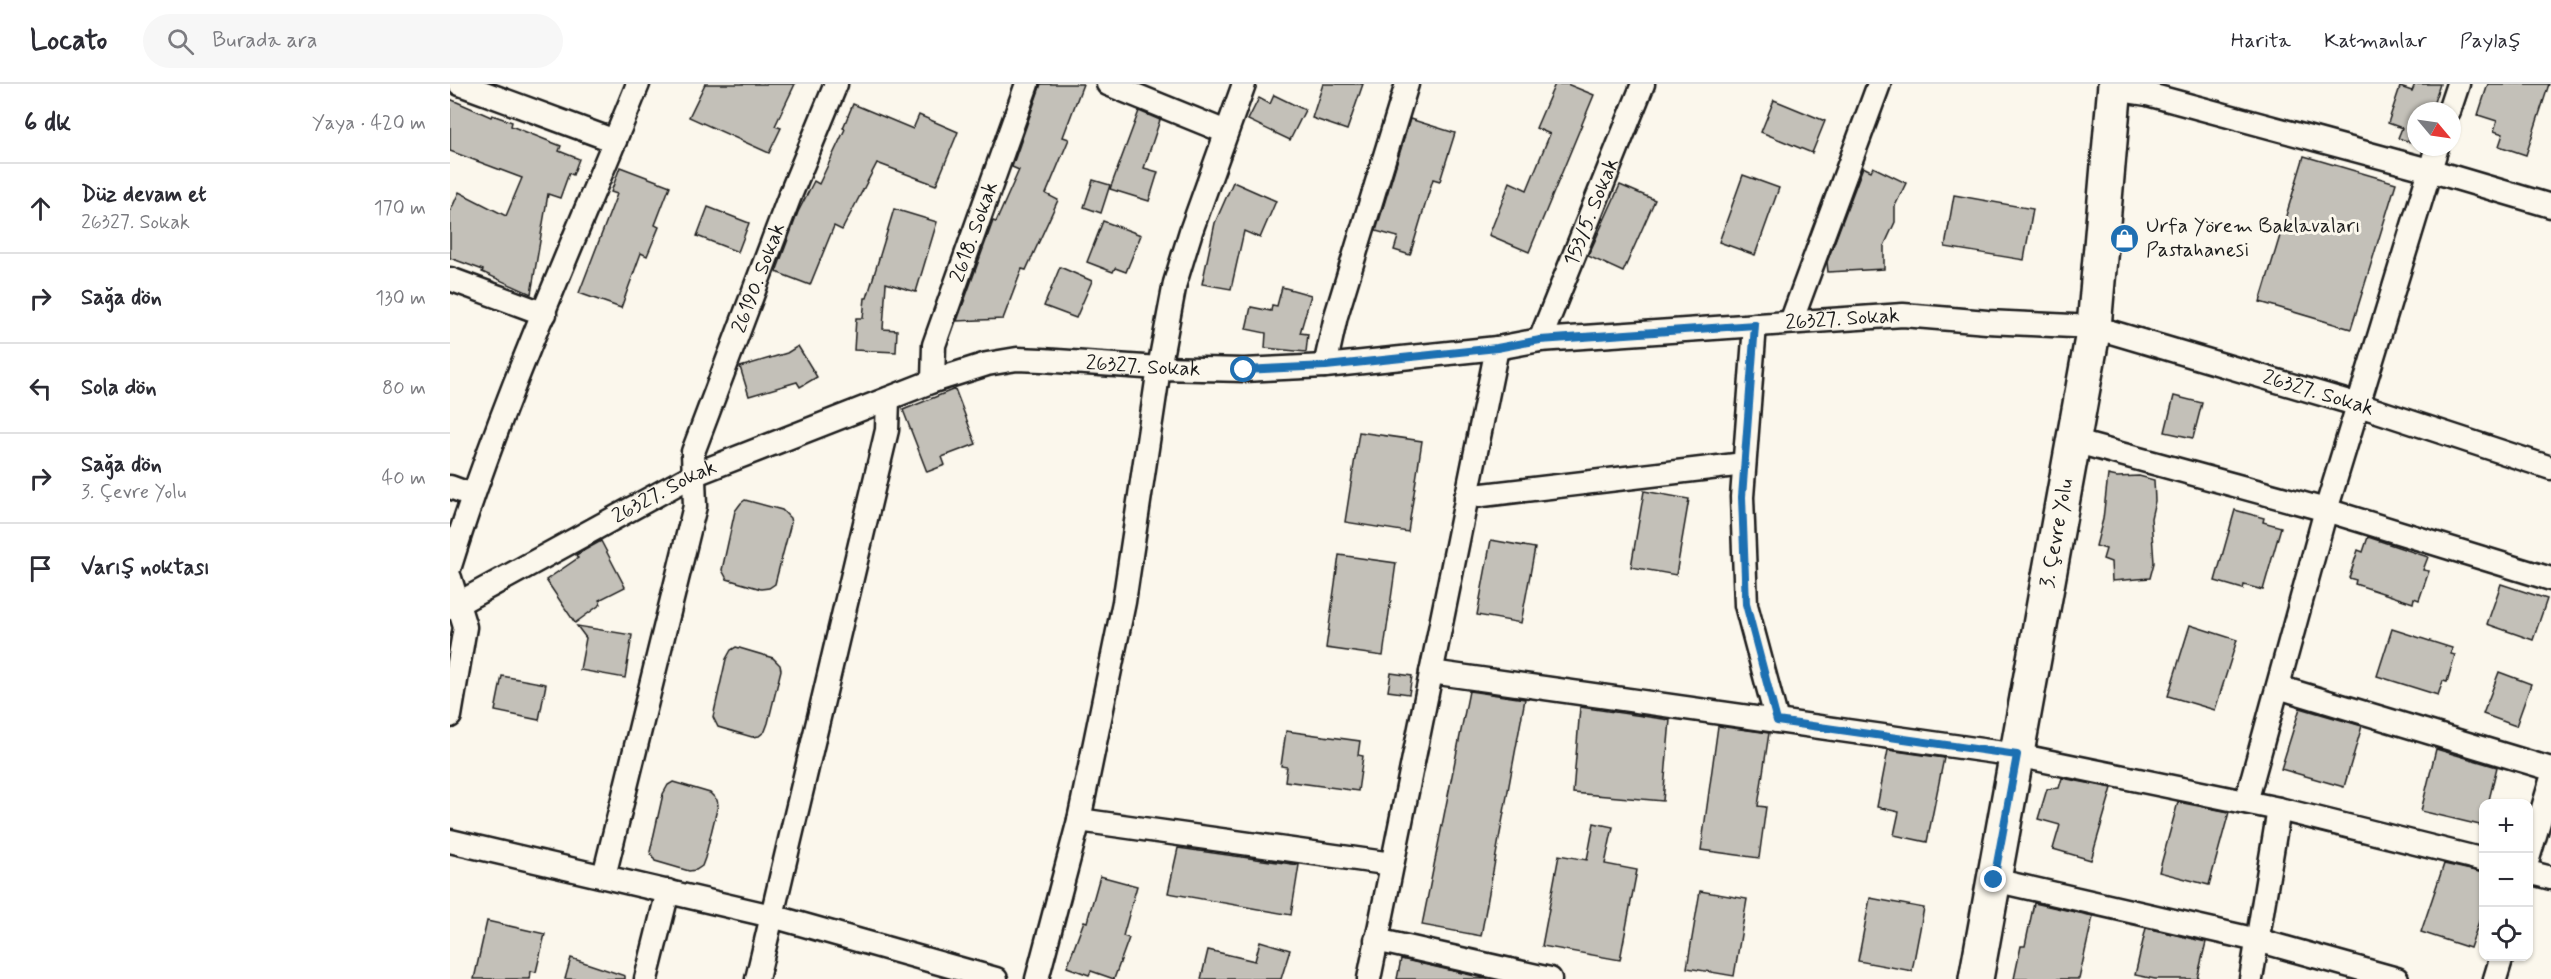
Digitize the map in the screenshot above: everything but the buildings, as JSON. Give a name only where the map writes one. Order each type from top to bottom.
[{"type":"main road","name":"3. Çevre Yolu","points":[[1976,979],[2094,327],[2115,87]]},
{"type":"street","points":[[460,84],[615,141]]},
{"type":"street","points":[[450,566],[472,495],[638,84]]},
{"type":"street","name":"26190. Sokak","points":[[604,876],[695,506],[693,452],[789,198],[836,84]]},
{"type":"street","name":"2618. Sokak","points":[[933,381],[934,345],[1027,84]]},
{"type":"street","points":[[1108,84],[1226,132]]},
{"type":"street","points":[[1037,979],[1079,820],[1124,602],[1159,368],[1175,283],[1191,231],[1244,84]]},
{"type":"street","points":[[1326,366],[1336,316],[1407,84]]},
{"type":"street","name":"153/5. Sokak","points":[[1540,340],[1643,84]]},
{"type":"street","points":[[1791,322],[1879,84]]},
{"type":"street","points":[[2452,102],[2458,84]]},
{"type":"street","points":[[2115,87],[2429,170],[2551,206]]},
{"type":"street","points":[[2246,802],[2326,510],[2434,156]]},
{"type":"street","points":[[450,279],[545,314]]},
{"type":"street","name":"26327. Sokak","points":[[455,605],[693,476],[933,381],[987,364],[1017,359],[1159,368],[1244,370],[1326,366],[1497,348],[1540,340],[1903,315],[2094,327],[2359,405],[2551,468]]},
{"type":"street","points":[[1755,325],[1742,497],[1746,604],[1777,721]]},
{"type":"street","points":[[1370,979],[1376,940],[1497,348]]},
{"type":"street","points":[[757,979],[887,430],[888,399]]},
{"type":"street","points":[[2073,441],[2326,510],[2551,579]]},
{"type":"street","points":[[1466,497],[1744,464]]},
{"type":"street","points":[[450,487],[472,495]]},
{"type":"street","points":[[450,578],[455,605],[465,627],[450,716]]},
{"type":"street","points":[[1431,672],[2017,755],[2279,809],[2479,859]]},
{"type":"street","points":[[2278,687],[2551,769]]},
{"type":"street","points":[[2531,853],[2551,781]]},
{"type":"street","points":[[2251,979],[2279,809]]},
{"type":"street","points":[[1079,820],[1392,864]]},
{"type":"street","points":[[450,841],[772,916],[996,979]]},
{"type":"street","points":[[2533,873],[2551,878]]},
{"type":"street","points":[[1994,880],[2257,940],[2397,979]]},
{"type":"street","points":[[646,979],[668,891]]},
{"type":"street","points":[[1376,940],[1550,979]]},
{"type":"street","points":[[2495,979],[2501,961]]},
{"type":"place","name":"Urfa Yörem Baklavaları Pastahanesi","points":[[2125,238]]},
{"type":"route","points":[[1244,370],[1326,366],[1497,348],[1540,340],[1755,325],[1742,497],[1746,604],[1777,721],[2017,755],[1994,880]]}]
